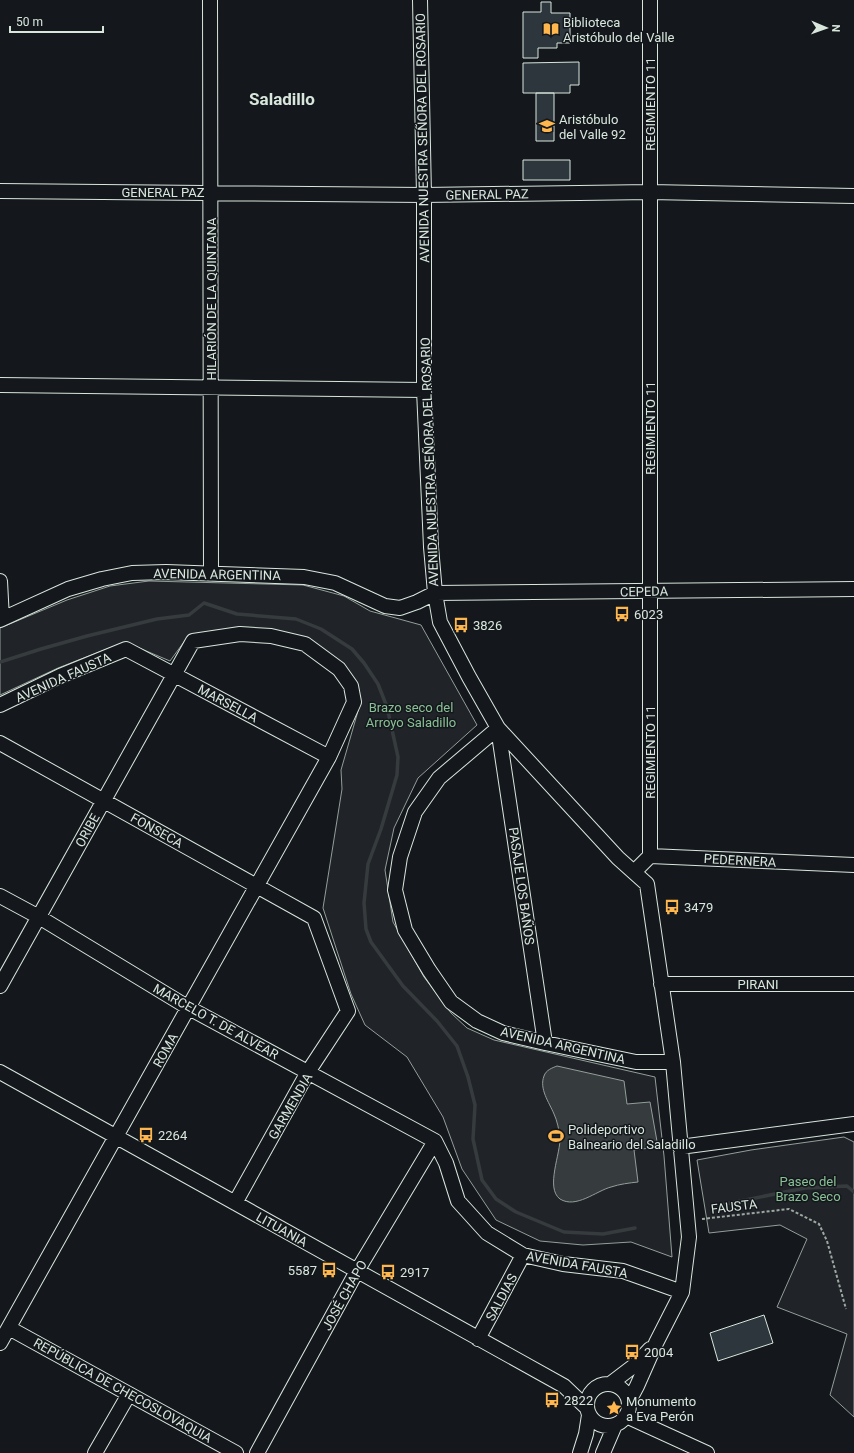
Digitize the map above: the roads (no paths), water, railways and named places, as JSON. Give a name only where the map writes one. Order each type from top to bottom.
[{"type":"street","name":"HILARIÓN DE LA QUINTANA","points":[[210,0],[211,573]]},
{"type":"street","name":"AVENIDA NUESTRA SEÑORA DEL ROSARIO","points":[[420,0],[424,195],[424,390],[431,547],[435,594],[440,622],[468,677],[498,728],[618,858],[647,884],[673,1062],[689,1237],[682,1292],[656,1343],[637,1386],[628,1401]]},
{"type":"street","name":"REGIMIENTO 11","points":[[650,0],[650,856]]},
{"type":"street","name":"GENERAL PAZ","points":[[0,191],[424,195],[650,192],[854,196]]},
{"type":"street","points":[[0,385],[424,390]]},
{"type":"street","name":"AVENIDA ARGENTINA","points":[[1,620],[68,589],[102,578],[132,573],[211,573],[304,577],[335,583],[385,606],[400,608],[435,594]]},
{"type":"street","points":[[0,581],[1,620]]},
{"type":"street","name":"CEPEDA","points":[[435,594],[854,589]]},
{"type":"street","points":[[173,674],[193,641],[240,634],[271,636],[305,644],[339,669],[351,686],[354,702],[329,757]]},
{"type":"street","name":"MARSELLA","points":[[126,649],[329,757]]},
{"type":"street","name":"AVENIDA FAUSTA","points":[[0,706],[60,676],[126,649]]},
{"type":"street","name":"ORIBE","points":[[0,986],[173,674]]},
{"type":"street","name":"AVENIDA ARGENTINA","points":[[498,728],[439,778],[416,812],[400,857],[395,890],[405,930],[429,970],[451,1002],[477,1021],[503,1034],[636,1062],[673,1062]]},
{"type":"street","name":"PASAJE LOS BAÑOS","points":[[498,728],[545,1044]]},
{"type":"street","name":"FONSECA","points":[[0,743],[314,918],[348,1011]]},
{"type":"street","name":"ROMA","points":[[0,1343],[329,757]]},
{"type":"street","points":[[634,872],[650,856]]},
{"type":"street","name":"PEDERNERA","points":[[650,856],[854,865]]},
{"type":"street","name":"MARCELO T. DE ALVEAR","points":[[0,896],[39,917],[189,1008],[435,1140]]},
{"type":"street","name":"PIRANI","points":[[661,984],[854,984]]},
{"type":"street","name":"GARMENDIA","points":[[235,1203],[308,1072],[348,1011]]},
{"type":"street","name":"LITUANIA","points":[[0,1072],[564,1386],[588,1411]]},
{"type":"street","points":[[680,1147],[854,1124]]},
{"type":"street","name":"AVENIDA FAUSTA","points":[[435,1140],[446,1163],[458,1202],[487,1233],[523,1255],[563,1264],[623,1271],[682,1292]]},
{"type":"street","name":"JOSÉ CHAPO","points":[[257,1453],[357,1271],[435,1140]]},
{"type":"street","name":"SALDIAS","points":[[478,1339],[523,1255]]},
{"type":"street","name":"REPÚBLICA DE CHECOSLOVAQUIA","points":[[9,1328],[236,1453]]},
{"type":"street","name":"AVENIDA NUESTRA SEÑORA DEL ROSARIO","points":[[610,1384],[635,1365],[656,1343]]},
{"type":"street","points":[[580,1453],[586,1434],[588,1399],[593,1391],[600,1386],[610,1384],[618,1387],[625,1393],[628,1401],[629,1409],[626,1416],[615,1425],[600,1425],[594,1421],[588,1411]]},
{"type":"street","name":"LITUANIA","points":[[564,1386],[593,1391]]},
{"type":"street","points":[[95,1453],[129,1394]]},
{"type":"street","points":[[626,1416],[707,1453]]},
{"type":"street","points":[[604,1453],[615,1425]]},
{"type":"waterway","points":[[0,662],[87,636],[157,619],[189,615],[204,603],[237,614],[296,619],[321,629],[352,649],[364,663],[378,684],[387,707],[398,757],[397,775],[381,829],[368,864],[364,903],[366,929],[371,942],[403,986],[437,1021],[457,1046],[468,1077],[475,1105],[473,1139],[482,1180],[496,1199],[516,1212],[564,1232],[603,1234],[635,1228]]},
{"type":"waterway","points":[[715,1206],[805,1188],[847,1186],[854,1192]]},
{"type":"place","name":"Biblioteca Aristóbulo del Valle","points":[[551,29]]},
{"type":"place","name":"Aristóbulo del Valle 92","points":[[547,126]]},
{"type":"place","name":"6023","points":[[622,614]]},
{"type":"place","name":"3826","points":[[461,625]]},
{"type":"place","name":"3479","points":[[672,907]]},
{"type":"place","name":"2264","points":[[146,1135]]},
{"type":"place","name":"Polideportivo Balneario del Saladillo","points":[[556,1136]]},
{"type":"place","name":"5587","points":[[329,1270]]},
{"type":"place","name":"2917","points":[[388,1272]]},
{"type":"place","name":"2004","points":[[632,1352]]},
{"type":"place","name":"2822","points":[[552,1400]]},
{"type":"place","name":"Monumento a Eva Perón","points":[[614,1408]]},
{"type":"district","name":"Saladillo","points":[[282,99]]},
{"type":"park label","name":"Brazo seco del Arroyo Saladillo","points":[[411,714]]},
{"type":"park label","name":"Paseo del Brazo Seco","points":[[808,1188]]}]
